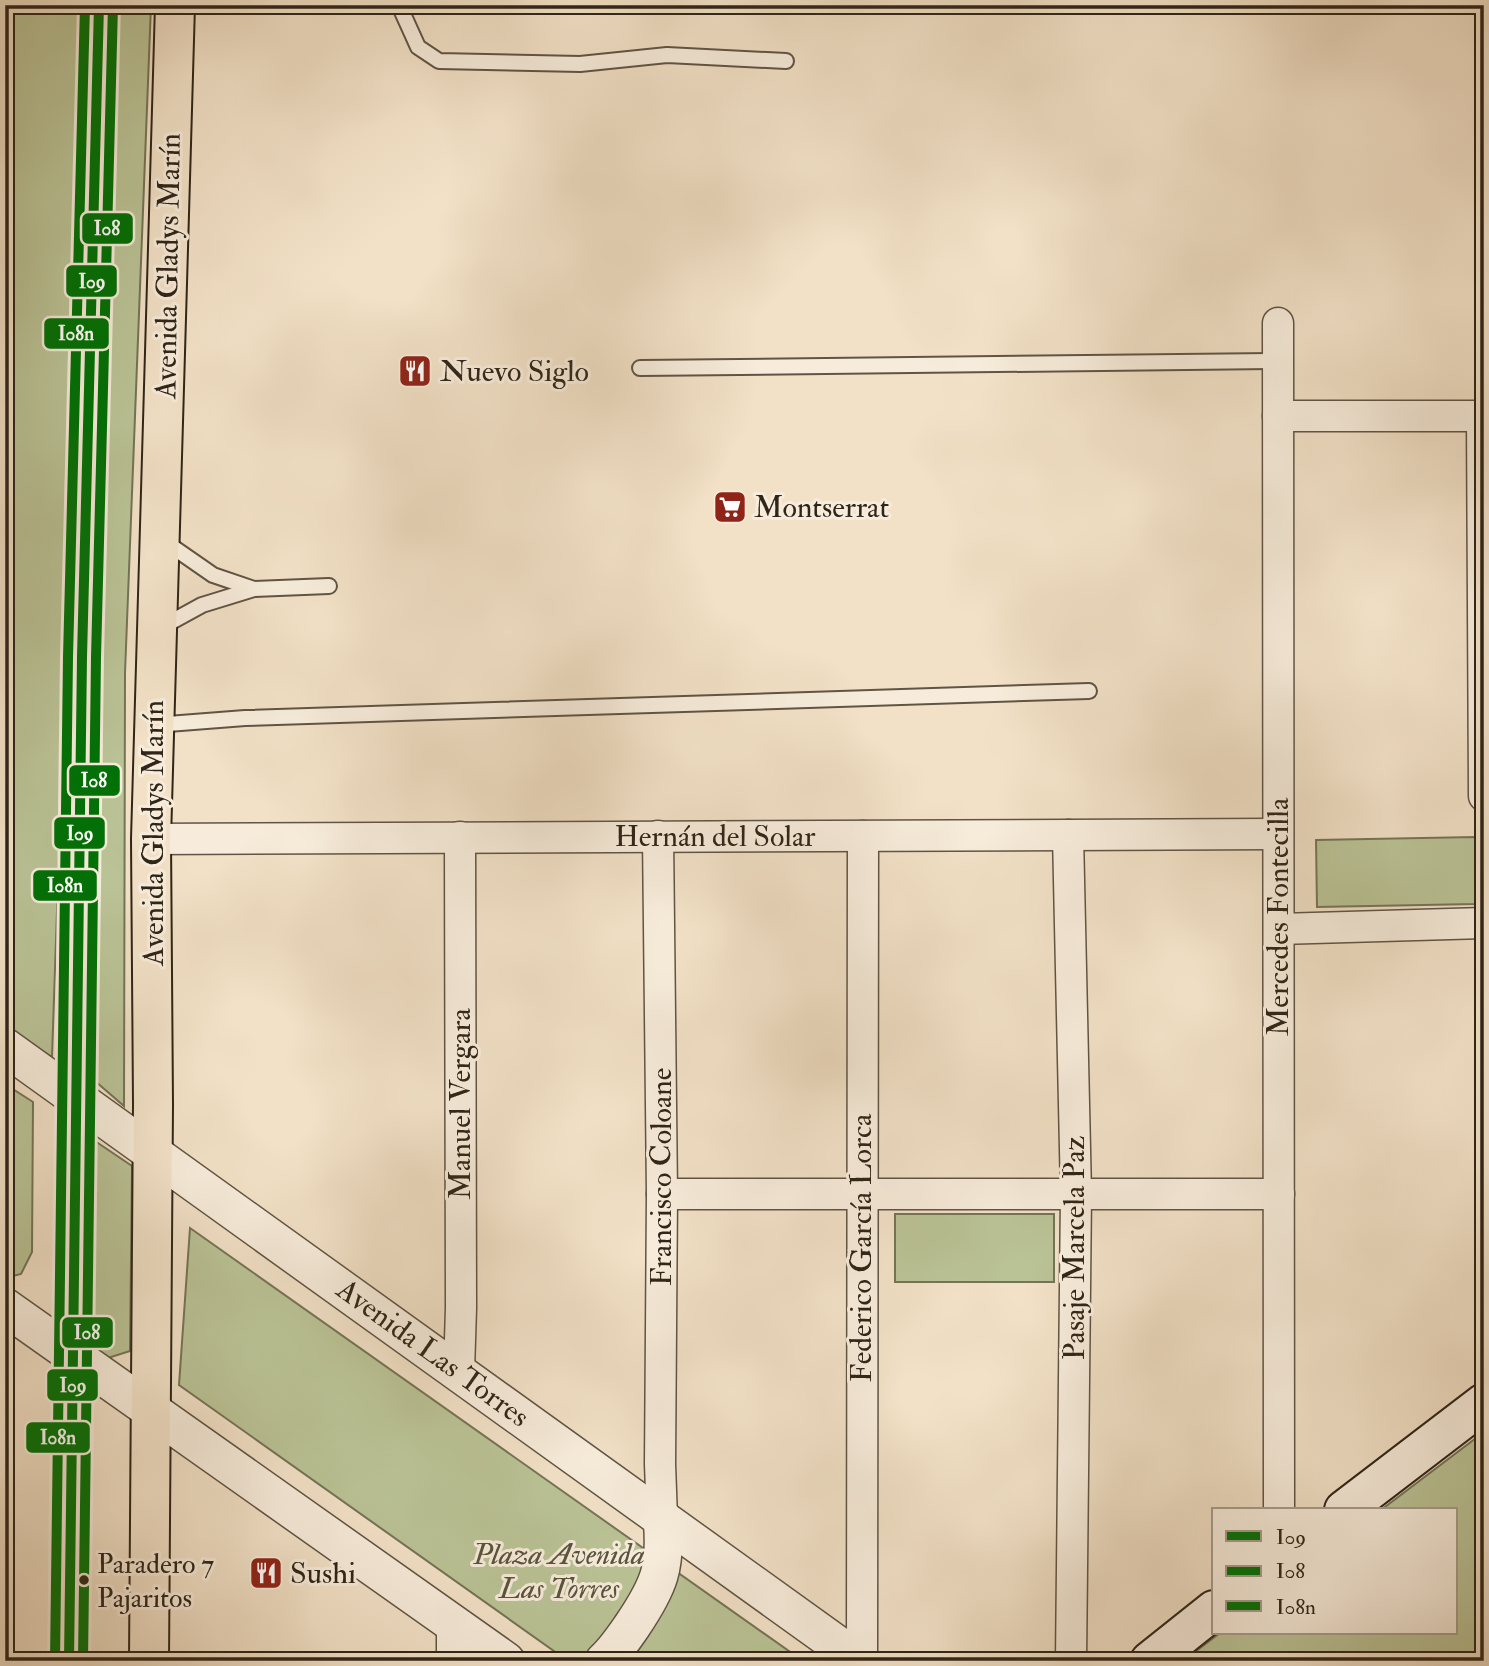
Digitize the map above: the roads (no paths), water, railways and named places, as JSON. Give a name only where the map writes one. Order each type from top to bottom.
[{"type":"main road","name":"Avenida Gladys Marín","points":[[149,1661],[153,1150],[151,839],[175,5]]},
{"type":"main road","points":[[1346,1508],[1484,1403]]},
{"type":"main road","points":[[1150,1661],[1212,1612]]},
{"type":"street","name":"Mercedes Fontecilla","points":[[1278,323],[1279,1508]]},
{"type":"street","points":[[1278,416],[1483,416],[1484,796]]},
{"type":"street","name":"Hernán del Solar","points":[[151,839],[1278,834]]},
{"type":"street","name":"Pasaje Marcela Paz","points":[[1068,835],[1076,1194],[1071,1661]]},
{"type":"street","name":"Francisco Coloane","points":[[658,836],[662,1518]]},
{"type":"street","name":"Federico García Lorca","points":[[861,1661],[863,836]]},
{"type":"street","name":"Manuel Vergara","points":[[459,1371],[460,837]]},
{"type":"street","points":[[1279,929],[1484,923]]},
{"type":"street","name":"Avenida Las Torres","points":[[5,1047],[153,1150],[861,1661]]},
{"type":"street","points":[[662,1194],[1279,1194]]},
{"type":"street","points":[[5,1307],[506,1661]]},
{"type":"street","points":[[604,1661],[619,1644],[657,1586],[663,1550],[662,1518]]},
{"type":"street","points":[[452,1623],[452,1661]]},
{"type":"lane","points":[[69,1661],[82,657],[99,5]]},
{"type":"lane","points":[[399,5],[418,47],[439,61],[580,64],[667,55],[786,61]]},
{"type":"lane","points":[[640,368],[1278,361]]},
{"type":"lane","points":[[161,539],[213,575],[254,589]]},
{"type":"lane","points":[[156,630],[202,605],[254,589],[329,586]]},
{"type":"lane","points":[[153,725],[245,718],[1089,691]]},
{"type":"place","name":"Nuevo Siglo","points":[[415,371]]},
{"type":"place","name":"Montserrat","points":[[730,507]]},
{"type":"place","name":"Sushi","points":[[266,1573]]},
{"type":"place","name":"Paradero 7 Pajaritos","points":[[84,1580]]},
{"type":"park label","name":"Plaza Avenida Las Torres","points":[[559,1571]]}]
